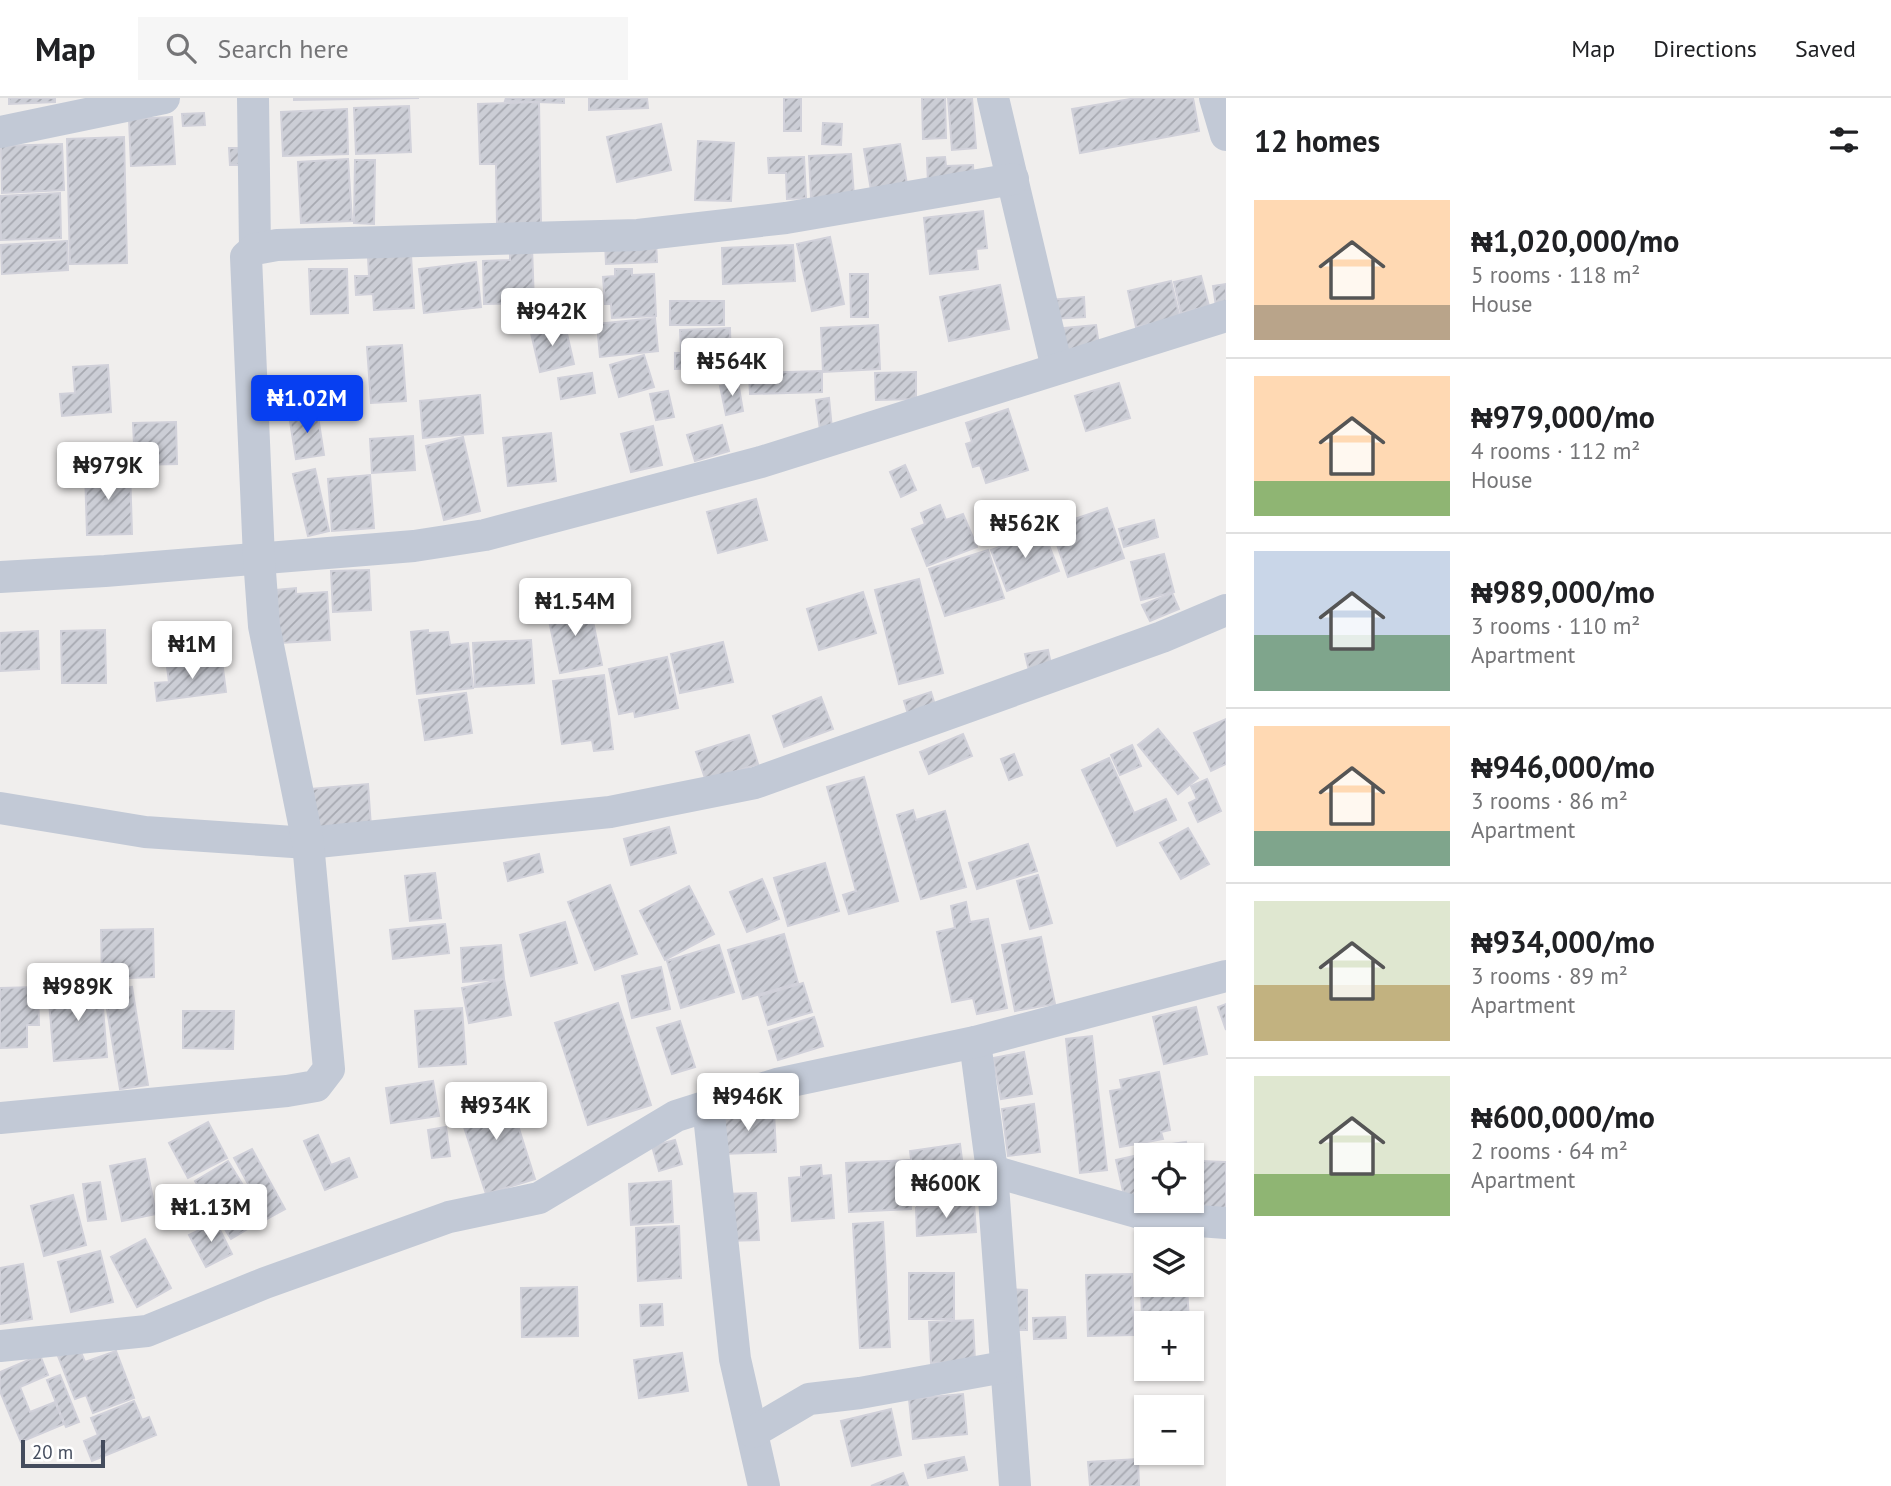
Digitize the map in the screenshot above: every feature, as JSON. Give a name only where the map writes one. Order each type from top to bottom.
[{"type":"street","points":[[0,132],[164,98]]},
{"type":"street","points":[[253,98],[255,248]]},
{"type":"street","points":[[993,98],[1057,368]]},
{"type":"street","points":[[1215,98],[1226,135]]},
{"type":"street","points":[[0,1118],[287,1091],[316,1086],[328,1069],[308,843],[264,626],[246,257],[255,248],[277,245],[638,235],[786,218],[1013,179]]},
{"type":"street","points":[[0,577],[414,546],[485,535],[761,462],[1226,316]]},
{"type":"street","points":[[0,808],[145,832],[308,843],[610,812],[755,783],[1162,637],[1226,610]]},
{"type":"street","points":[[0,1346],[146,1331],[265,1283],[449,1217],[539,1198],[676,1115],[778,1084],[975,1042],[1226,976]]},
{"type":"street","points":[[975,1042],[992,1171],[1014,1486]]},
{"type":"street","points":[[708,1106],[735,1359],[764,1486]]},
{"type":"street","points":[[992,1171],[1158,1218],[1226,1223]]},
{"type":"street","points":[[753,1432],[809,1399],[860,1393],[1004,1367]]},
{"type":"building","points":[[9,98],[55,98],[55,102],[9,104]]},
{"type":"building","points":[[294,98],[419,98],[294,100]]},
{"type":"building","points":[[506,98],[564,98],[564,103],[505,101]]},
{"type":"building","points":[[589,98],[647,98],[648,108],[589,110]]},
{"type":"building","points":[[784,98],[801,98],[801,131],[784,131]]},
{"type":"building","points":[[922,98],[945,98],[946,138],[923,139]]},
{"type":"building","points":[[948,98],[972,98],[976,148],[952,150]]},
{"type":"building","points":[[1136,98],[1193,98],[1199,131],[1080,153],[1072,109]]},
{"type":"building","points":[[539,102],[541,223],[497,224],[496,164],[480,164],[478,104]]},
{"type":"building","points":[[409,106],[411,152],[356,154],[354,108]]},
{"type":"building","points":[[347,109],[348,154],[283,156],[281,112]]},
{"type":"building","points":[[204,113],[205,125],[183,126],[182,114]]},
{"type":"building","points":[[172,117],[175,164],[131,166],[129,119]]},
{"type":"building","points":[[823,123],[842,124],[841,145],[822,144]]},
{"type":"building","points":[[661,124],[671,170],[617,182],[607,137]]},
{"type":"building","points":[[124,137],[127,263],[70,264],[67,139]]},
{"type":"building","points":[[698,141],[734,143],[731,201],[695,200]]},
{"type":"building","points":[[62,144],[64,190],[2,193],[1,146]]},
{"type":"building","points":[[900,144],[908,190],[872,196],[864,149]]},
{"type":"building","points":[[229,148],[250,148],[250,165],[230,165]]},
{"type":"building","points":[[851,154],[854,196],[811,198],[809,156]]},
{"type":"building","points":[[804,157],[806,198],[787,199],[786,173],[769,173],[768,158]]},
{"type":"building","points":[[945,157],[946,166],[973,165],[974,182],[928,184],[927,158]]},
{"type":"building","points":[[348,159],[352,221],[301,223],[298,162]]},
{"type":"building","points":[[355,160],[375,160],[374,224],[354,223]]},
{"type":"building","points":[[60,193],[61,238],[1,240],[0,196]]},
{"type":"building","points":[[983,211],[987,248],[976,249],[978,269],[930,274],[924,218]]},
{"type":"building","points":[[830,237],[844,304],[812,311],[797,244]]},
{"type":"building","points":[[67,241],[68,270],[2,274],[1,245]]},
{"type":"building","points":[[656,241],[657,262],[606,264],[605,242]]},
{"type":"building","points":[[793,245],[795,281],[723,284],[722,248]]},
{"type":"building","points":[[510,247],[532,247],[534,303],[484,304],[483,261],[510,260]]},
{"type":"building","points":[[411,255],[414,308],[374,310],[373,294],[356,295],[355,276],[369,276],[368,257]]},
{"type":"building","points":[[476,262],[481,307],[424,313],[419,269]]},
{"type":"building","points":[[309,269],[347,269],[348,313],[311,314]]},
{"type":"building","points":[[615,269],[632,269],[632,275],[654,274],[656,316],[612,318],[611,304],[605,304],[603,277],[615,276]]},
{"type":"building","points":[[850,274],[868,274],[868,317],[851,317]]},
{"type":"building","points":[[1201,276],[1209,306],[1181,313],[1174,282]]},
{"type":"building","points":[[1171,281],[1180,318],[1136,327],[1128,291]]},
{"type":"building","points":[[1226,284],[1226,304],[1216,306],[1213,286]]},
{"type":"building","points":[[1000,285],[1009,329],[949,341],[940,297]]},
{"type":"building","points":[[1084,297],[1085,317],[1051,319],[1050,300]]},
{"type":"building","points":[[670,301],[724,301],[724,325],[670,325]]},
{"type":"building","points":[[655,318],[658,351],[600,357],[597,324]]},
{"type":"building","points":[[565,325],[574,364],[540,372],[531,333]]},
{"type":"building","points":[[878,325],[880,369],[823,372],[821,328]]},
{"type":"building","points":[[1096,325],[1099,346],[1056,351],[1054,329]]},
{"type":"building","points":[[730,328],[731,367],[675,369],[675,353],[681,353],[680,330]]},
{"type":"building","points":[[402,345],[406,401],[371,403],[367,347]]},
{"type":"building","points":[[644,355],[654,387],[619,397],[610,365]]},
{"type":"building","points":[[777,358],[777,370],[738,371],[738,359]]},
{"type":"building","points":[[108,365],[111,412],[62,416],[60,394],[75,393],[73,367]]},
{"type":"building","points":[[822,371],[822,392],[750,394],[749,373]]},
{"type":"building","points":[[916,372],[916,399],[876,400],[875,373]]},
{"type":"building","points":[[592,373],[595,393],[561,399],[558,378]]},
{"type":"building","points":[[738,382],[743,411],[726,415],[720,386]]},
{"type":"building","points":[[1119,383],[1130,418],[1086,431],[1075,396]]},
{"type":"building","points":[[668,391],[674,417],[656,420],[650,394]]},
{"type":"building","points":[[480,395],[483,433],[423,438],[420,401]]},
{"type":"building","points":[[829,398],[832,429],[820,430],[816,400]]},
{"type":"building","points":[[1008,409],[1028,470],[986,483],[980,465],[973,467],[966,444],[972,442],[966,423]]},
{"type":"building","points":[[317,410],[324,455],[296,459],[289,415]]},
{"type":"building","points":[[176,422],[177,464],[135,465],[133,423]]},
{"type":"building","points":[[722,425],[729,451],[695,461],[687,435]]},
{"type":"building","points":[[653,426],[662,465],[631,472],[621,434]]},
{"type":"building","points":[[551,433],[556,481],[508,486],[503,438]]},
{"type":"building","points":[[413,436],[415,470],[372,473],[370,439]]},
{"type":"building","points":[[463,437],[480,511],[444,520],[426,446]]},
{"type":"building","points":[[905,465],[916,490],[901,497],[890,472]]},
{"type":"building","points":[[130,469],[132,534],[87,535],[85,470]]},
{"type":"building","points":[[315,469],[329,531],[308,536],[293,474]]},
{"type":"building","points":[[370,475],[374,528],[332,531],[328,479]]},
{"type":"building","points":[[756,499],[767,540],[718,553],[707,512]]},
{"type":"building","points":[[940,505],[946,520],[963,514],[977,547],[927,566],[912,529],[925,524],[921,513]]},
{"type":"building","points":[[1107,508],[1124,558],[1068,577],[1051,527]]},
{"type":"building","points":[[1154,520],[1158,537],[1124,547],[1119,529]]},
{"type":"building","points":[[1043,530],[1059,571],[1007,591],[991,550]]},
{"type":"building","points":[[988,550],[1004,598],[945,616],[929,569]]},
{"type":"building","points":[[1164,554],[1174,592],[1141,600],[1131,562]]},
{"type":"building","points":[[369,570],[371,610],[333,612],[331,571]]},
{"type":"building","points":[[919,579],[943,673],[899,684],[875,590]]},
{"type":"building","points":[[296,588],[296,594],[327,592],[330,640],[280,643],[276,590]]},
{"type":"building","points":[[863,592],[876,633],[819,650],[807,609]]},
{"type":"building","points":[[1172,593],[1179,609],[1150,621],[1142,605]]},
{"type":"building","points":[[589,602],[602,665],[560,673],[547,611]]},
{"type":"building","points":[[105,630],[106,683],[62,683],[61,631]]},
{"type":"building","points":[[428,630],[428,633],[448,632],[450,645],[468,643],[473,688],[417,694],[411,632]]},
{"type":"building","points":[[38,631],[39,669],[0,671],[0,633]]},
{"type":"building","points":[[531,640],[534,683],[475,687],[473,643]]},
{"type":"building","points":[[723,642],[733,682],[680,693],[671,654]]},
{"type":"building","points":[[1048,650],[1052,669],[1030,675],[1025,654]]},
{"type":"building","points":[[667,657],[678,708],[635,717],[634,711],[619,714],[609,669]]},
{"type":"building","points":[[222,661],[226,692],[157,701],[155,683],[169,682],[167,667]]},
{"type":"building","points":[[604,675],[613,749],[594,751],[592,740],[562,744],[553,681]]},
{"type":"building","points":[[931,692],[935,705],[908,714],[904,701]]},
{"type":"building","points":[[466,693],[472,733],[425,740],[419,700]]},
{"type":"building","points":[[821,697],[833,729],[784,747],[773,716]]},
{"type":"building","points":[[1226,719],[1226,764],[1211,771],[1194,733]]},
{"type":"building","points":[[1158,729],[1198,778],[1178,794],[1138,745]]},
{"type":"building","points":[[963,734],[972,756],[929,774],[920,752]]},
{"type":"building","points":[[749,735],[758,764],[706,781],[696,752]]},
{"type":"building","points":[[1132,745],[1141,766],[1120,775],[1111,755]]},
{"type":"building","points":[[1014,754],[1022,775],[1009,780],[1001,759]]},
{"type":"building","points":[[1109,758],[1134,813],[1166,799],[1176,820],[1117,846],[1082,770]]},
{"type":"building","points":[[864,777],[898,901],[849,914],[843,895],[856,891],[827,787]]},
{"type":"building","points":[[1207,779],[1221,811],[1198,822],[1189,803],[1197,799],[1191,786]]},
{"type":"building","points":[[368,784],[371,827],[315,832],[311,789]]},
{"type":"building","points":[[913,810],[916,820],[945,811],[966,887],[921,899],[897,815]]},
{"type":"building","points":[[669,827],[676,853],[631,865],[624,839]]},
{"type":"building","points":[[1188,828],[1209,864],[1181,879],[1160,843]]},
{"type":"building","points":[[1028,844],[1037,871],[977,889],[969,863]]},
{"type":"building","points":[[539,854],[543,872],[508,881],[504,863]]},
{"type":"building","points":[[825,863],[839,911],[788,926],[774,878]]},
{"type":"building","points":[[435,873],[441,918],[410,921],[405,876]]},
{"type":"building","points":[[1038,875],[1052,923],[1030,929],[1017,881]]},
{"type":"building","points":[[762,879],[779,919],[747,932],[730,892]]},
{"type":"building","points":[[610,885],[637,954],[595,970],[568,902]]},
{"type":"building","points":[[689,886],[714,934],[665,960],[640,911]]},
{"type":"building","points":[[966,902],[970,922],[988,919],[1007,1008],[977,1014],[973,998],[952,1002],[937,932],[955,928],[951,906]]},
{"type":"building","points":[[565,922],[577,963],[531,976],[520,935]]},
{"type":"building","points":[[445,924],[449,953],[393,959],[390,930]]},
{"type":"building","points":[[153,929],[154,977],[102,979],[101,930]]},
{"type":"building","points":[[784,934],[798,983],[743,999],[728,950]]},
{"type":"building","points":[[1041,937],[1055,1004],[1015,1011],[1002,945]]},
{"type":"building","points":[[501,945],[504,979],[463,982],[461,948]]},
{"type":"building","points":[[719,945],[734,992],[681,1008],[667,961]]},
{"type":"building","points":[[661,967],[670,1009],[632,1018],[622,976]]},
{"type":"building","points":[[504,979],[511,1015],[469,1023],[462,988]]},
{"type":"building","points":[[803,983],[812,1012],[768,1025],[759,996]]},
{"type":"building","points":[[101,984],[107,1057],[54,1061],[48,989]]},
{"type":"building","points":[[38,987],[39,1025],[27,1025],[27,1047],[0,1048],[0,988]]},
{"type":"building","points":[[132,987],[148,1085],[120,1089],[104,991]]},
{"type":"building","points":[[618,1003],[651,1105],[588,1125],[555,1023]]},
{"type":"building","points":[[1226,1004],[1226,1030],[1218,1007]]},
{"type":"building","points":[[1196,1007],[1207,1054],[1164,1064],[1153,1017]]},
{"type":"building","points":[[462,1008],[466,1064],[419,1067],[415,1011]]},
{"type":"building","points":[[183,1011],[234,1011],[233,1049],[183,1048]]},
{"type":"building","points":[[814,1017],[823,1046],[778,1060],[769,1031]]},
{"type":"building","points":[[680,1021],[695,1067],[672,1074],[657,1028]]},
{"type":"building","points":[[1092,1036],[1107,1170],[1080,1173],[1066,1039]]},
{"type":"building","points":[[1024,1052],[1032,1094],[1001,1099],[993,1058]]},
{"type":"building","points":[[1159,1072],[1170,1130],[1161,1132],[1163,1139],[1120,1147],[1110,1091],[1122,1089],[1120,1080]]},
{"type":"building","points":[[433,1081],[439,1116],[391,1123],[386,1088]]},
{"type":"building","points":[[507,1091],[535,1179],[486,1194],[457,1106]]},
{"type":"building","points":[[1034,1104],[1040,1152],[1008,1156],[1002,1109]]},
{"type":"building","points":[[774,1112],[776,1152],[721,1154],[719,1115]]},
{"type":"building","points":[[208,1122],[227,1158],[188,1178],[169,1143]]},
{"type":"building","points":[[446,1127],[450,1156],[432,1158],[428,1130]]},
{"type":"building","points":[[318,1135],[331,1165],[349,1158],[357,1177],[325,1190],[304,1141]]},
{"type":"building","points":[[675,1140],[682,1164],[659,1171],[652,1146]]},
{"type":"building","points":[[960,1144],[967,1199],[917,1206],[910,1151]]},
{"type":"building","points":[[252,1149],[285,1209],[267,1219],[234,1158]]},
{"type":"building","points":[[1134,1156],[1134,1206],[1127,1209],[1116,1160]]},
{"type":"building","points":[[145,1159],[156,1214],[122,1221],[110,1166]]},
{"type":"building","points":[[909,1160],[911,1209],[849,1212],[846,1163]]},
{"type":"building","points":[[228,1161],[264,1219],[231,1239],[195,1181]]},
{"type":"building","points":[[1204,1161],[1226,1162],[1226,1209],[1204,1208]]},
{"type":"building","points":[[821,1165],[822,1176],[831,1175],[834,1218],[792,1221],[789,1178],[801,1177],[801,1167]]},
{"type":"building","points":[[671,1181],[673,1222],[631,1225],[629,1184]]},
{"type":"building","points":[[100,1182],[106,1219],[88,1221],[83,1184]]},
{"type":"building","points":[[756,1193],[759,1240],[725,1241],[723,1194]]},
{"type":"building","points":[[73,1195],[86,1245],[44,1256],[31,1206]]},
{"type":"building","points":[[974,1204],[976,1232],[917,1236],[916,1208]]},
{"type":"building","points":[[216,1222],[232,1254],[206,1267],[189,1235]]},
{"type":"building","points":[[883,1222],[890,1347],[860,1348],[853,1224]]},
{"type":"building","points":[[679,1226],[681,1278],[638,1281],[636,1228]]},
{"type":"building","points":[[145,1239],[171,1288],[137,1307],[111,1257]]},
{"type":"building","points":[[100,1251],[113,1302],[71,1312],[58,1262]]},
{"type":"building","points":[[23,1264],[32,1319],[0,1324],[0,1268]]},
{"type":"building","points":[[909,1273],[954,1273],[954,1319],[909,1319]]},
{"type":"building","points":[[1132,1274],[1134,1335],[1088,1336],[1086,1275]]},
{"type":"building","points":[[577,1287],[578,1336],[522,1337],[521,1288]]},
{"type":"building","points":[[1007,1289],[1027,1290],[1027,1330],[1006,1330]]},
{"type":"building","points":[[1141,1297],[1188,1297],[1188,1311],[1142,1311]]},
{"type":"building","points":[[662,1304],[663,1325],[641,1326],[640,1305]]},
{"type":"building","points":[[1065,1317],[1066,1338],[1034,1339],[1033,1318]]},
{"type":"building","points":[[973,1320],[975,1361],[931,1363],[929,1322]]},
{"type":"building","points":[[77,1343],[85,1362],[116,1351],[134,1398],[93,1413],[86,1395],[75,1399],[56,1351]]},
{"type":"building","points":[[682,1353],[688,1391],[639,1398],[634,1360]]},
{"type":"building","points":[[40,1355],[48,1375],[20,1387],[30,1412],[55,1402],[64,1424],[21,1442],[0,1391],[0,1372]]},
{"type":"building","points":[[60,1375],[79,1422],[66,1427],[47,1380]]},
{"type":"building","points":[[963,1394],[967,1434],[913,1439],[909,1399]]},
{"type":"building","points":[[134,1401],[142,1420],[149,1417],[156,1435],[92,1461],[84,1441],[98,1435],[91,1418]]},
{"type":"building","points":[[891,1409],[901,1455],[852,1466],[841,1421]]},
{"type":"building","points":[[964,1457],[967,1470],[928,1478],[925,1465]]},
{"type":"building","points":[[1134,1459],[1134,1465],[1138,1465],[1139,1486],[1090,1486],[1088,1462]]},
{"type":"building","points":[[903,1473],[908,1486],[871,1486]]}]
